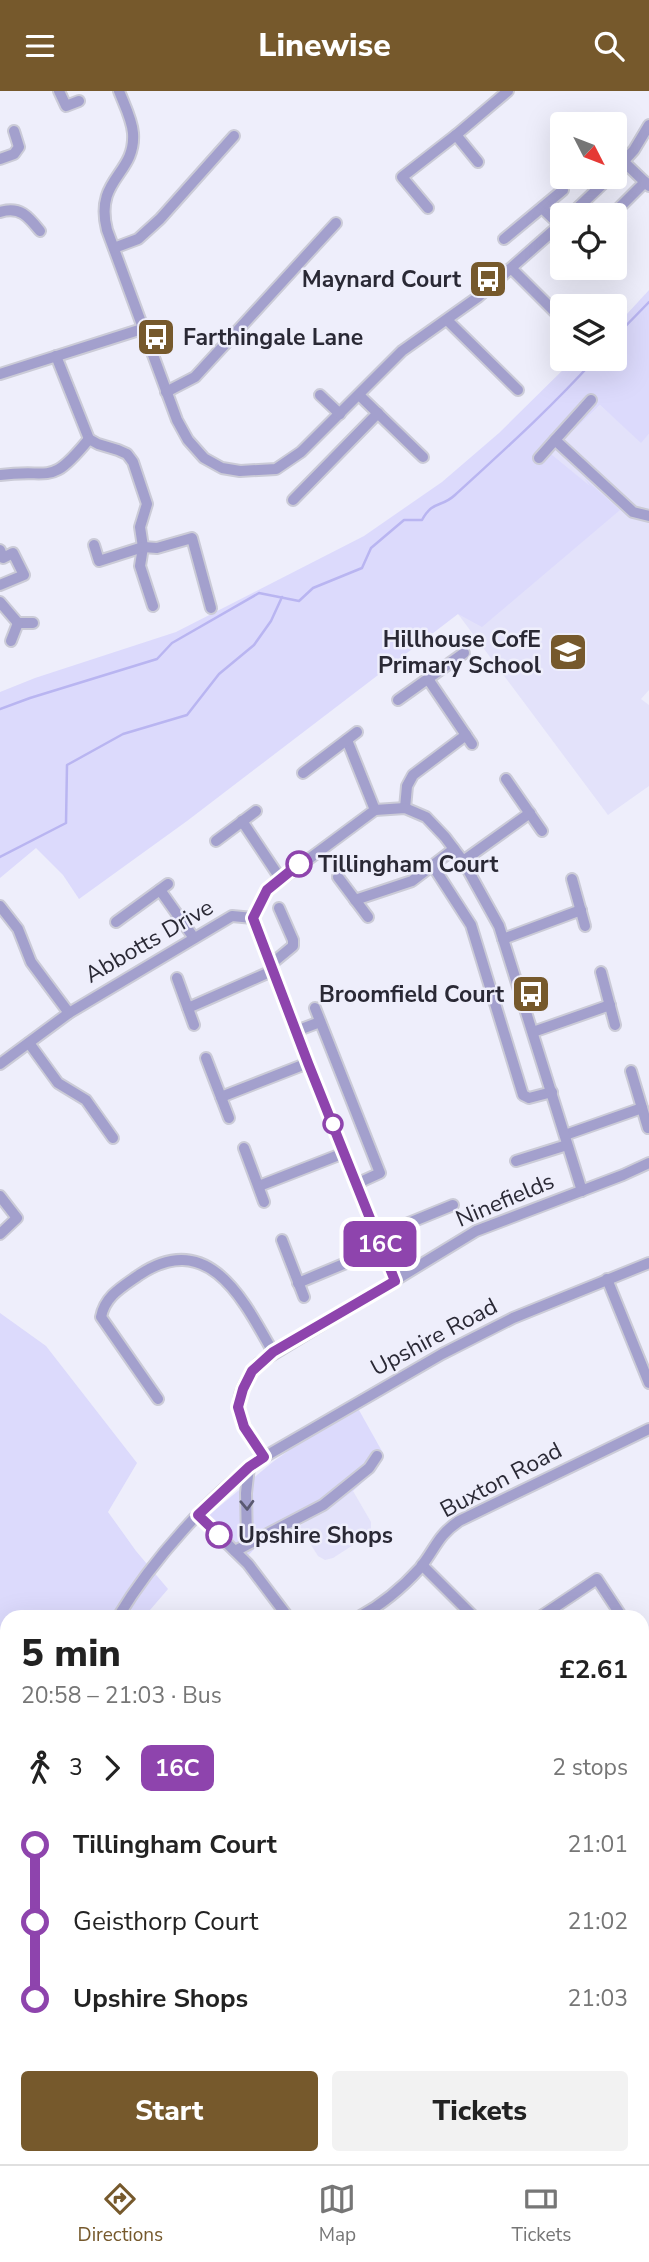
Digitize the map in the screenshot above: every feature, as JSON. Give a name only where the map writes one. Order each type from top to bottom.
[{"type":"street","points":[[59,91],[66,106],[79,101]]},
{"type":"street","points":[[118,91],[133,134],[128,158],[109,185],[103,216],[177,420],[188,440],[204,458],[222,468],[240,471],[276,469],[302,452],[402,351],[448,321],[550,234]]},
{"type":"street","points":[[428,208],[402,177],[508,91]]},
{"type":"street","points":[[627,158],[649,125]]},
{"type":"street","points":[[0,159],[14,154],[19,147],[14,131]]},
{"type":"street","points":[[456,135],[478,162]]},
{"type":"street","points":[[114,248],[138,239],[160,219],[233,136]]},
{"type":"street","points":[[626,203],[647,184],[627,165]]},
{"type":"street","points":[[583,203],[597,189]]},
{"type":"street","points":[[505,239],[563,190]]},
{"type":"street","points":[[542,208],[550,215]]},
{"type":"street","points":[[0,212],[17,209],[28,215],[40,231]]},
{"type":"street","points":[[166,392],[194,377],[336,223]]},
{"type":"street","points":[[512,269],[550,307]]},
{"type":"street","points":[[448,321],[518,390]]},
{"type":"street","points":[[0,374],[142,329]]},
{"type":"street","points":[[55,356],[89,439],[118,450],[133,462],[147,504],[140,527],[140,566],[153,606]]},
{"type":"street","points":[[320,395],[340,414]]},
{"type":"street","points":[[359,395],[423,457]]},
{"type":"street","points":[[539,458],[591,400]]},
{"type":"street","points":[[293,500],[378,413]]},
{"type":"street","points":[[0,475],[46,474],[59,471],[89,439]]},
{"type":"street","points":[[555,440],[633,512],[649,516]]},
{"type":"street","points":[[94,545],[99,561],[142,547],[157,548],[192,538],[211,608]]},
{"type":"street","points":[[0,550],[3,558],[13,553],[24,575],[0,585]]},
{"type":"street","points":[[0,602],[19,623],[33,623]]},
{"type":"street","points":[[11,641],[19,623]]},
{"type":"street","points":[[398,700],[464,653]]},
{"type":"street","points":[[405,808],[407,786],[413,775],[469,739],[428,679]]},
{"type":"street","points":[[303,773],[357,733]]},
{"type":"street","points":[[347,740],[374,810]]},
{"type":"street","points":[[506,779],[542,831]]},
{"type":"street","points":[[395,1281],[253,918],[267,890],[280,878],[374,810],[405,808],[426,817],[463,861],[499,926],[582,1191]]},
{"type":"street","points":[[216,841],[256,811]]},
{"type":"street","points":[[463,861],[530,813]]},
{"type":"street","points":[[242,821],[280,878]]},
{"type":"street","points":[[355,900],[412,881],[454,849]]},
{"type":"street","points":[[433,866],[471,925],[523,1095],[529,1098],[552,1091]]},
{"type":"street","points":[[338,877],[368,917]]},
{"type":"street","points":[[572,879],[585,926]]},
{"type":"street","points":[[116,922],[164,887],[194,938]]},
{"type":"street","points":[[0,906],[18,929],[31,962],[69,1013]]},
{"type":"street","points":[[188,1008],[271,968],[293,946],[279,908]]},
{"type":"street","points":[[503,939],[581,910]]},
{"type":"street","name":"Abbotts Drive","points":[[0,1064],[69,1013],[232,916],[253,918]]},
{"type":"street","points":[[601,972],[615,1025]]},
{"type":"street","points":[[177,978],[194,1025]]},
{"type":"street","points":[[533,1032],[610,1006]]},
{"type":"street","points":[[315,1007],[380,1173],[356,1184]]},
{"type":"street","points":[[296,1031],[320,1022]]},
{"type":"street","points":[[29,1043],[58,1083],[86,1100],[113,1138]]},
{"type":"street","points":[[206,1058],[229,1118]]},
{"type":"street","points":[[221,1097],[308,1063]]},
{"type":"street","points":[[631,1071],[648,1128]]},
{"type":"street","points":[[516,1161],[642,1108]]},
{"type":"street","points":[[244,1148],[264,1202]]},
{"type":"street","points":[[259,1186],[344,1153]]},
{"type":"street","name":"Ninefields","points":[[264,1457],[244,1427],[238,1407],[252,1371],[273,1352],[476,1231],[649,1163]]},
{"type":"street","points":[[0,1196],[17,1218],[0,1234]]},
{"type":"street","points":[[377,1236],[453,1205]]},
{"type":"street","points":[[282,1240],[304,1297]]},
{"type":"street","points":[[298,1283],[382,1248]]},
{"type":"street","points":[[158,1399],[101,1317],[107,1300],[152,1267],[183,1260],[207,1266],[219,1273],[242,1298],[273,1352]]},
{"type":"street","name":"Upshire Road","points":[[123,1610],[165,1552],[198,1515],[249,1467],[264,1457],[442,1353],[513,1318],[649,1263]]},
{"type":"street","points":[[607,1279],[649,1383]]},
{"type":"street","name":"Buxton Road","points":[[370,1610],[391,1597],[422,1565],[445,1531],[460,1521],[649,1429]]},
{"type":"street","points":[[235,1551],[299,1520],[323,1505],[369,1468],[377,1457]]},
{"type":"street","points":[[247,1543],[246,1493],[249,1467]]},
{"type":"street","points":[[198,1515],[248,1564],[281,1610]]},
{"type":"street","points":[[422,1565],[467,1610]]},
{"type":"street","points":[[550,1610],[597,1579],[617,1610]]},
{"type":"shaded area","points":[[649,290],[649,434],[641,443],[600,405],[550,453],[620,510],[482,627],[458,614],[187,821],[79,899],[63,875],[36,848],[0,878],[0,692],[176,632],[364,536],[442,482],[499,433],[562,371],[627,371],[627,314]]},
{"type":"shaded area","name":"Hillhouse CofE Primary School","points":[[600,405],[641,442],[649,434],[649,690],[641,699],[649,705],[649,786],[608,815],[458,614],[594,490],[550,453]]},
{"type":"shaded area","points":[[0,1313],[46,1346],[137,1463],[108,1512],[168,1589],[150,1610],[0,1610]]},
{"type":"shaded area","points":[[355,1403],[383,1453],[365,1480],[353,1491],[330,1508],[256,1547],[246,1558],[203,1520],[274,1461]]},
{"type":"shaded area","name":"Upshire Shops","points":[[353,1491],[371,1522],[371,1530],[367,1536],[333,1558],[325,1560],[318,1556],[299,1526]]},
{"type":"waterway","points":[[627,325],[649,302]]},
{"type":"waterway","points":[[0,709],[157,659],[172,643],[259,593],[299,601],[313,588],[362,568],[371,548],[404,520],[422,520],[430,509],[455,495],[584,371]]},
{"type":"waterway","points":[[0,857],[66,823],[67,765],[123,734],[187,715],[219,674],[254,645],[271,621],[282,597]]},
{"type":"bus line","name":"16C","points":[[219,1535],[198,1515],[249,1467],[264,1457],[239,1417],[238,1407],[243,1389],[252,1371],[273,1352],[395,1281],[253,918],[267,890],[299,864]]},
{"type":"place","name":"Maynard Court","points":[[488,279]]},
{"type":"place","name":"Farthingale Lane","points":[[156,337]]},
{"type":"place","name":"Hillhouse CofE Primary School","points":[[568,652]]},
{"type":"place","name":"Tillingham Court","points":[[299,864]]},
{"type":"place","name":"Broomfield Court","points":[[531,994]]},
{"type":"place","name":"Upshire Shops","points":[[219,1535]]}]
